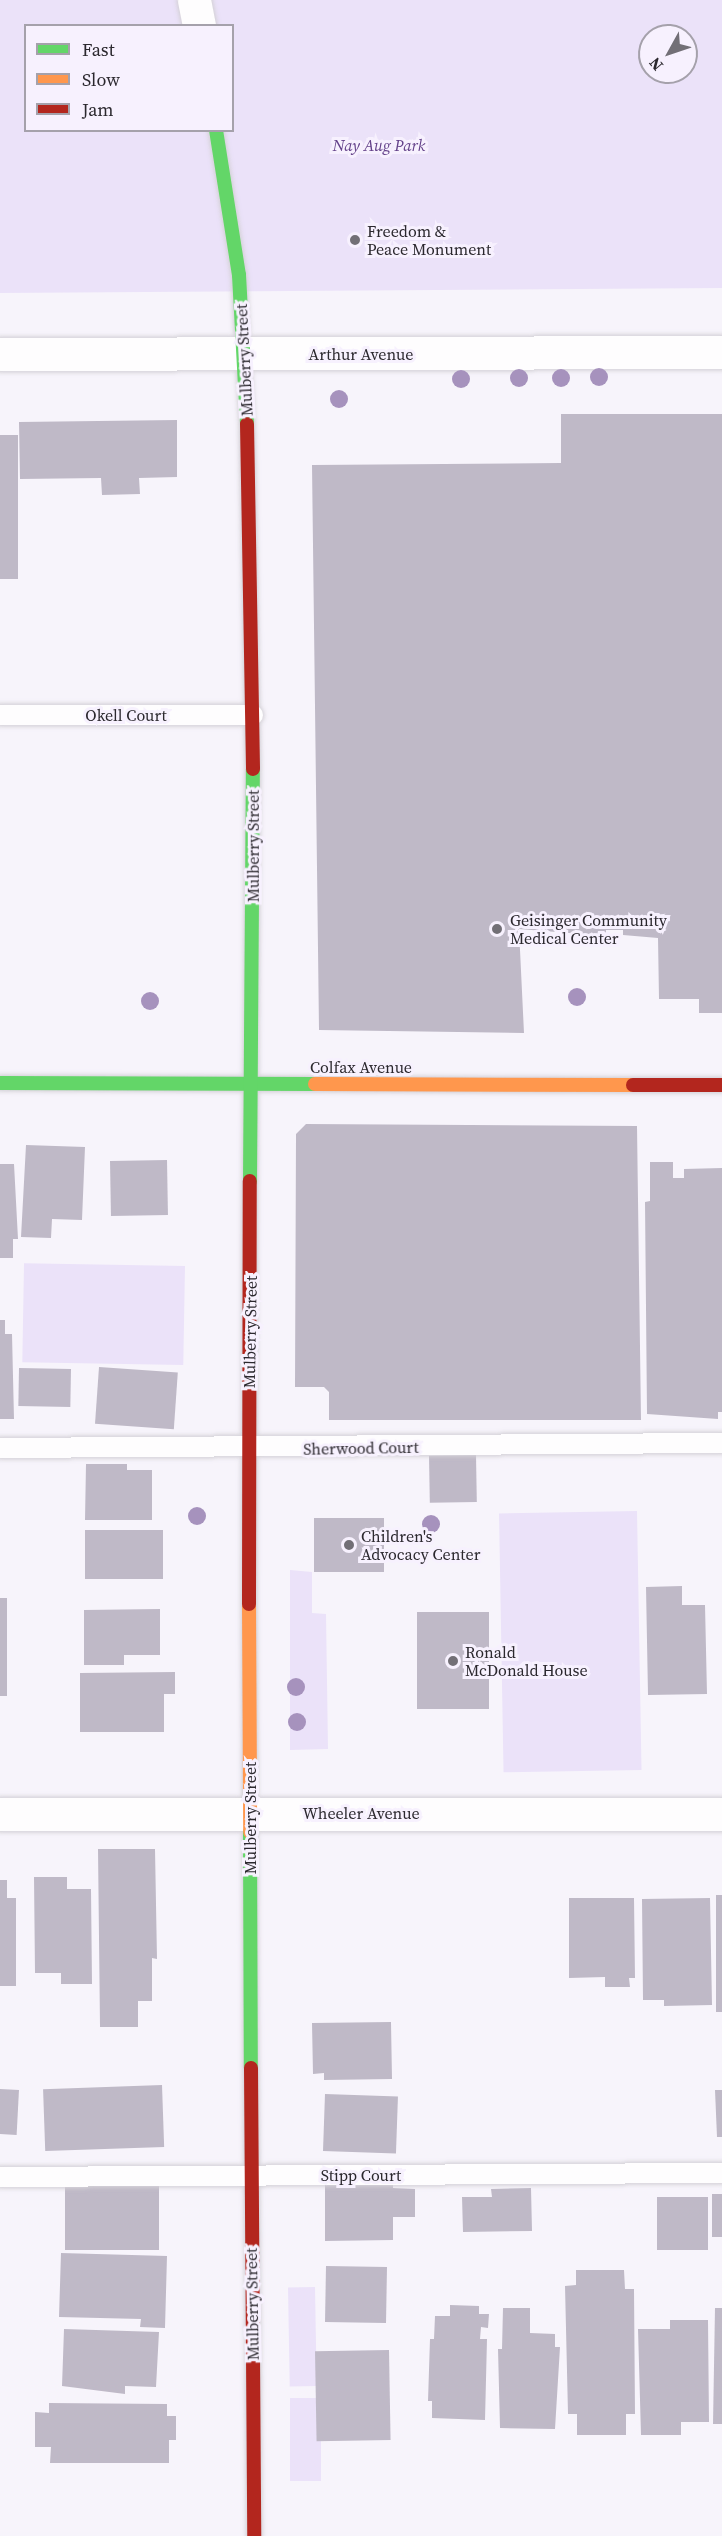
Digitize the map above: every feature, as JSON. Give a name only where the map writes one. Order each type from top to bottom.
[{"type":"street","points":[[195,0],[199,24]]},
{"type":"street","name":"Mulberry Street","points":[[216,132],[239,275],[245,354],[253,715],[253,1083],[248,1449],[249,2176],[254,2536]]},
{"type":"street","name":"Arthur Avenue","points":[[0,354],[722,352]]},
{"type":"street","name":"Colfax Avenue","points":[[0,1083],[722,1085]]},
{"type":"street","name":"Wheeler Avenue","points":[[0,1814],[722,1814]]},
{"type":"lane","name":"Okell Court","points":[[0,715],[253,715]]},
{"type":"lane","name":"Sherwood Court","points":[[0,1448],[248,1449],[722,1443]]},
{"type":"lane","name":"Stipp Court","points":[[0,2177],[722,2173]]},
{"type":"green space","name":"Nay Aug Park","points":[[0,0],[722,0],[722,288],[0,293]]},
{"type":"green space","points":[[24,1263],[185,1266],[183,1365],[22,1362]]},
{"type":"green space","points":[[637,1511],[642,1770],[504,1772],[499,1513]]},
{"type":"green space","points":[[290,1570],[312,1572],[312,1613],[326,1614],[328,1749],[290,1750]]},
{"type":"green space","points":[[288,2287],[315,2287],[317,2386],[290,2386]]},
{"type":"green space","points":[[290,2398],[321,2398],[321,2481],[290,2481]]},
{"type":"building","points":[[561,414],[722,414],[722,1013],[699,1013],[699,999],[659,999],[658,938],[623,935],[623,930],[606,930],[606,936],[519,929],[524,1033],[319,1030],[312,465],[561,463]]},
{"type":"building","points":[[177,420],[177,477],[139,478],[140,494],[102,495],[101,478],[20,479],[19,422]]},
{"type":"building","points":[[0,435],[18,435],[18,579],[0,579]]},
{"type":"building","points":[[306,1124],[637,1126],[641,1420],[329,1420],[329,1392],[324,1387],[295,1387],[296,1134]]},
{"type":"building","points":[[26,1145],[85,1147],[82,1220],[52,1219],[51,1238],[21,1237]]},
{"type":"building","points":[[167,1160],[168,1215],[111,1216],[110,1161]]},
{"type":"building","points":[[650,1162],[673,1162],[673,1178],[684,1178],[684,1169],[722,1168],[722,1412],[718,1412],[718,1419],[647,1414],[645,1202],[650,1201]]},
{"type":"building","points":[[0,1164],[14,1164],[18,1239],[13,1239],[13,1258],[0,1258]]},
{"type":"building","points":[[0,1320],[5,1320],[5,1334],[12,1334],[14,1419],[0,1419]]},
{"type":"building","points":[[99,1367],[178,1373],[174,1429],[95,1424]]},
{"type":"building","points":[[19,1368],[71,1369],[70,1407],[18,1406]]},
{"type":"building","points":[[476,1455],[477,1502],[430,1503],[429,1456]]},
{"type":"building","points":[[86,1464],[127,1464],[127,1470],[152,1470],[152,1520],[85,1520]]},
{"type":"building","name":"Children's Advocacy Center","points":[[314,1518],[384,1518],[384,1572],[314,1572]]},
{"type":"building","points":[[85,1530],[163,1530],[163,1579],[85,1579]]},
{"type":"building","points":[[682,1586],[682,1605],[705,1605],[707,1694],[648,1695],[646,1587]]},
{"type":"building","points":[[0,1598],[7,1598],[7,1696],[0,1696]]},
{"type":"building","points":[[160,1609],[160,1655],[124,1655],[124,1665],[84,1665],[84,1610]]},
{"type":"building","name":"Ronald McDonald House","points":[[417,1612],[489,1612],[489,1709],[417,1709]]},
{"type":"building","points":[[175,1672],[175,1694],[164,1694],[164,1732],[80,1732],[80,1673]]},
{"type":"building","points":[[98,1849],[155,1849],[157,1959],[152,1958],[152,2001],[138,2001],[138,2027],[100,2027]]},
{"type":"building","points":[[34,1877],[67,1877],[67,1889],[91,1889],[92,1984],[61,1984],[61,1973],[35,1973]]},
{"type":"building","points":[[0,1880],[7,1880],[7,1898],[16,1898],[16,1986],[0,1986]]},
{"type":"building","points":[[716,1895],[722,1895],[722,2012],[716,2012]]},
{"type":"building","points":[[569,1898],[634,1898],[635,1978],[629,1978],[630,1987],[605,1987],[605,1977],[569,1978]]},
{"type":"building","points":[[710,1898],[712,2005],[664,2006],[664,2000],[643,2000],[642,1899]]},
{"type":"building","points":[[391,2022],[392,2079],[324,2080],[324,2073],[313,2074],[312,2023]]},
{"type":"building","points":[[162,2085],[164,2147],[45,2151],[43,2089]]},
{"type":"building","points":[[0,2089],[19,2090],[17,2135],[0,2134]]},
{"type":"building","points":[[715,2090],[722,2090],[722,2137],[717,2137]]},
{"type":"building","points":[[325,2094],[398,2097],[396,2154],[323,2151]]},
{"type":"building","points":[[65,2180],[159,2180],[159,2250],[65,2250]]},
{"type":"building","points":[[393,2180],[393,2188],[415,2189],[415,2217],[393,2217],[393,2240],[325,2241],[325,2181]]},
{"type":"building","points":[[531,2188],[532,2231],[463,2232],[462,2197],[492,2197],[491,2189]]},
{"type":"building","points":[[712,2194],[722,2194],[722,2237],[712,2237]]},
{"type":"building","points":[[657,2197],[708,2197],[708,2250],[657,2250]]},
{"type":"building","points":[[61,2253],[167,2256],[165,2328],[140,2327],[141,2319],[59,2317]]},
{"type":"building","points":[[326,2266],[387,2267],[386,2323],[325,2322]]},
{"type":"building","points":[[576,2270],[624,2270],[625,2289],[634,2289],[635,2414],[626,2414],[626,2435],[577,2435],[577,2414],[568,2414],[565,2286],[576,2285]]},
{"type":"building","points":[[450,2305],[479,2306],[479,2314],[489,2314],[488,2328],[481,2327],[480,2339],[487,2339],[485,2420],[432,2418],[432,2401],[428,2401],[430,2339],[434,2339],[435,2316],[450,2316]]},
{"type":"building","points":[[503,2308],[530,2308],[530,2333],[555,2334],[555,2347],[560,2347],[555,2429],[500,2428],[498,2349],[502,2349]]},
{"type":"building","points":[[715,2308],[722,2308],[722,2424],[713,2424]]},
{"type":"building","points":[[670,2320],[708,2320],[709,2422],[681,2422],[681,2435],[641,2435],[638,2329],[670,2329]]},
{"type":"building","points":[[64,2329],[159,2332],[156,2387],[125,2386],[125,2394],[62,2386]]},
{"type":"building","points":[[389,2350],[391,2440],[317,2441],[315,2351]]},
{"type":"building","points":[[49,2403],[167,2404],[167,2416],[176,2416],[176,2440],[169,2440],[169,2463],[50,2463],[51,2447],[35,2447],[35,2412],[49,2413]]},
{"type":"traffic: fast","points":[[216,132],[239,275],[247,424]]},
{"type":"traffic: fast","points":[[250,1181],[253,769]]},
{"type":"traffic: fast","points":[[0,1083],[315,1084]]},
{"type":"traffic: fast","points":[[250,1832],[251,2068]]},
{"type":"traffic: slow","points":[[315,1084],[633,1085]]},
{"type":"traffic: slow","points":[[249,1604],[250,1832]]},
{"type":"traffic: jam","points":[[247,424],[253,769]]},
{"type":"traffic: jam","points":[[633,1085],[722,1085]]},
{"type":"traffic: jam","points":[[249,1604],[250,1181]]},
{"type":"traffic: jam","points":[[251,2068],[254,2536]]},
{"type":"place","name":"Freedom & Peace Monument","points":[[355,240]]},
{"type":"place","name":"Geisinger Community Medical Center","points":[[497,929]]},
{"type":"place","name":"Children's Advocacy Center","points":[[349,1545]]},
{"type":"place","name":"Ronald McDonald House","points":[[453,1661]]}]
